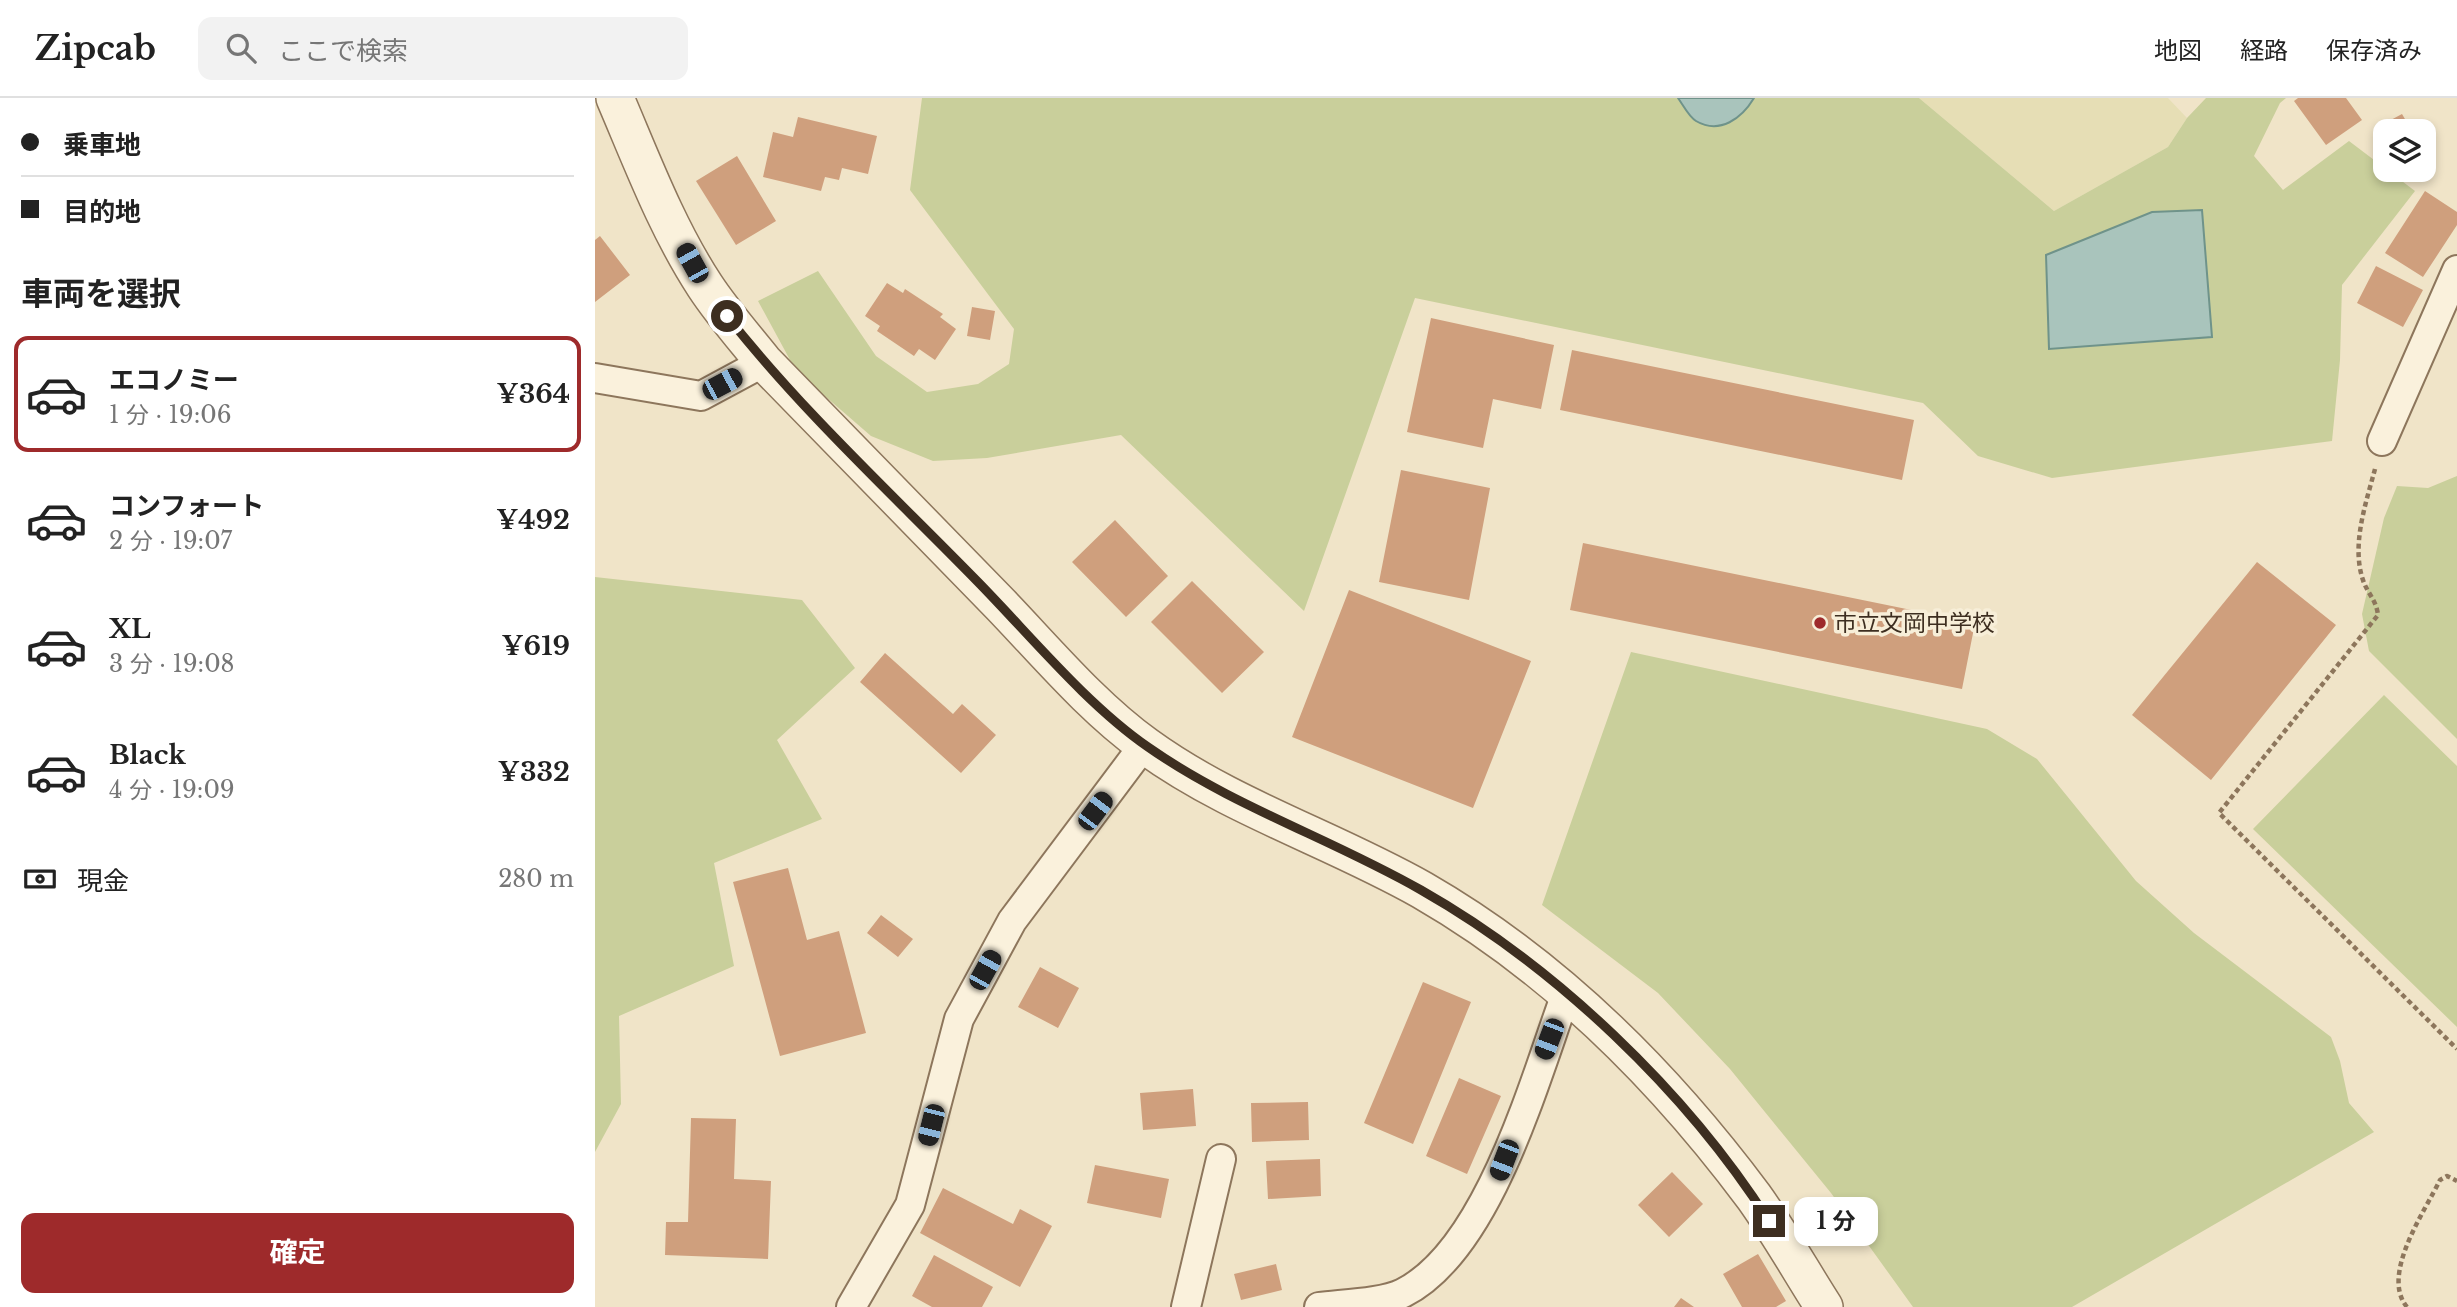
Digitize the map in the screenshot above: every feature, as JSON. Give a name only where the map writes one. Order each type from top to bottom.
[{"type":"street","points":[[615,98],[668,220],[704,285],[764,362],[1075,682],[1144,745],[1187,773],[1422,890],[1517,952],[1567,991],[1663,1087],[1709,1141],[1755,1199],[1824,1307]]},
{"type":"street","points":[[2382,441],[2457,270]]},
{"type":"street","points":[[595,378],[701,396],[764,362]]},
{"type":"street","points":[[851,1307],[910,1205],[959,1019],[1012,921],[1144,745]]},
{"type":"street","points":[[1319,1307],[1399,1295],[1429,1279],[1465,1235],[1495,1184],[1567,991]]},
{"type":"street","points":[[1186,1307],[1221,1158]]},
{"type":"path","points":[[2382,441],[2365,506],[2358,547],[2363,580],[2376,600],[2378,615],[2219,813],[2457,1049]]},
{"type":"path","points":[[2407,1307],[2396,1283],[2403,1254],[2440,1180],[2447,1176],[2457,1181]]},
{"type":"shaded area","points":[[1919,98],[2168,98],[2187,118],[2168,147],[2054,211]]},
{"type":"green space","points":[[922,98],[1919,98],[2054,211],[2168,147],[2187,118],[2206,98],[2286,98],[2280,103],[2254,156],[2283,190],[2349,141],[2373,159],[2373,182],[2403,182],[2415,191],[2342,285],[2340,360],[2332,441],[2052,478],[1978,456],[1923,403],[1415,298],[1304,611],[1121,435],[987,458],[933,461],[871,436],[796,371],[758,301],[818,271],[876,356],[927,392],[978,384],[1009,364],[1014,329],[910,190]]},
{"type":"green space","points":[[2457,476],[2457,739],[2369,651],[2362,614],[2384,518],[2397,486],[2428,488]]},
{"type":"green space","points":[[595,577],[802,600],[855,668],[777,740],[822,819],[714,863],[734,966],[619,1016],[621,1104],[595,1152]]},
{"type":"green space","points":[[1631,652],[1987,729],[2037,759],[2136,881],[2194,933],[2331,1037],[2340,1061],[2349,1103],[2374,1132],[2072,1307],[1913,1307],[1831,1193],[1730,1069],[1658,993],[1542,905]]},
{"type":"green space","points":[[2384,695],[2457,766],[2457,1027],[2253,829]]},
{"type":"water","points":[[1678,98],[1754,98],[1737,118],[1713,126],[1693,119]]},
{"type":"water","points":[[2202,210],[2212,337],[2049,349],[2046,255],[2152,212]]},
{"type":"building","points":[[2298,98],[2346,98],[2362,120],[2326,145],[2294,101]]},
{"type":"building","points":[[2402,114],[2405,119],[2393,119]]},
{"type":"building","points":[[798,117],[877,136],[868,174],[842,168],[839,180],[825,177],[821,191],[763,177],[773,132],[793,137]]},
{"type":"building","points":[[737,156],[776,221],[736,245],[696,181]]},
{"type":"building","points":[[2425,191],[2457,212],[2457,225],[2423,277],[2385,253]]},
{"type":"building","points":[[600,236],[630,275],[595,302],[595,240]]},
{"type":"building","points":[[2376,266],[2423,290],[2403,327],[2357,303]]},
{"type":"building","points":[[887,283],[903,293],[905,289],[943,314],[940,317],[956,329],[935,360],[919,349],[914,356],[877,331],[880,326],[865,316]]},
{"type":"building","points":[[972,307],[995,311],[990,340],[967,336]]},
{"type":"building","points":[[1431,318],[1554,345],[1541,409],[1493,399],[1483,448],[1407,432]]},
{"type":"building","points":[[1572,350],[1914,420],[1902,480],[1560,410]]},
{"type":"building","points":[[1401,470],[1490,488],[1469,600],[1379,582]]},
{"type":"building","points":[[1115,520],[1168,576],[1126,617],[1072,562]]},
{"type":"building","points":[[1583,543],[1975,623],[1962,689],[1570,610]]},
{"type":"building","points":[[2257,562],[2336,625],[2211,780],[2132,715]]},
{"type":"building","points":[[1192,581],[1264,652],[1222,693],[1151,622]]},
{"type":"building","points":[[1349,590],[1531,661],[1473,808],[1292,737]]},
{"type":"building","points":[[885,653],[953,714],[962,704],[996,735],[961,773],[860,682]]},
{"type":"building","points":[[788,868],[807,940],[839,931],[866,1033],[780,1056],[733,882]]},
{"type":"building","points":[[881,915],[913,939],[898,957],[867,933]]},
{"type":"building","points":[[1040,967],[1079,988],[1058,1028],[1018,1007]]},
{"type":"building","points":[[1423,982],[1471,1002],[1413,1144],[1364,1123]]},
{"type":"building","points":[[1459,1078],[1501,1096],[1467,1174],[1426,1156]]},
{"type":"building","points":[[1193,1089],[1196,1126],[1143,1130],[1140,1093]]},
{"type":"building","points":[[1308,1102],[1309,1140],[1252,1142],[1251,1103]]},
{"type":"building","points":[[691,1118],[736,1119],[734,1179],[771,1181],[768,1259],[665,1255],[666,1222],[688,1222]]},
{"type":"building","points":[[1320,1159],[1321,1196],[1268,1199],[1266,1161]]},
{"type":"building","points":[[1095,1165],[1169,1179],[1161,1218],[1087,1203]]},
{"type":"building","points":[[1672,1172],[1703,1204],[1669,1237],[1638,1205]]},
{"type":"building","points":[[943,1188],[1013,1224],[1020,1209],[1052,1226],[1020,1287],[920,1233]]},
{"type":"building","points":[[1758,1254],[1786,1301],[1776,1307],[1742,1307],[1723,1274]]},
{"type":"building","points":[[934,1255],[993,1287],[982,1307],[932,1307],[912,1296]]},
{"type":"building","points":[[1276,1264],[1282,1290],[1241,1300],[1234,1274]]},
{"type":"building","points":[[1681,1298],[1694,1307],[1674,1307]]},
{"type":"place","name":"市立文岡中学校","points":[[1820,623]]},
{"type":"route","points":[[727,316],[783,382],[1075,682],[1144,745],[1187,773],[1422,890],[1517,952],[1567,991],[1663,1087],[1755,1199],[1769,1221]]}]
